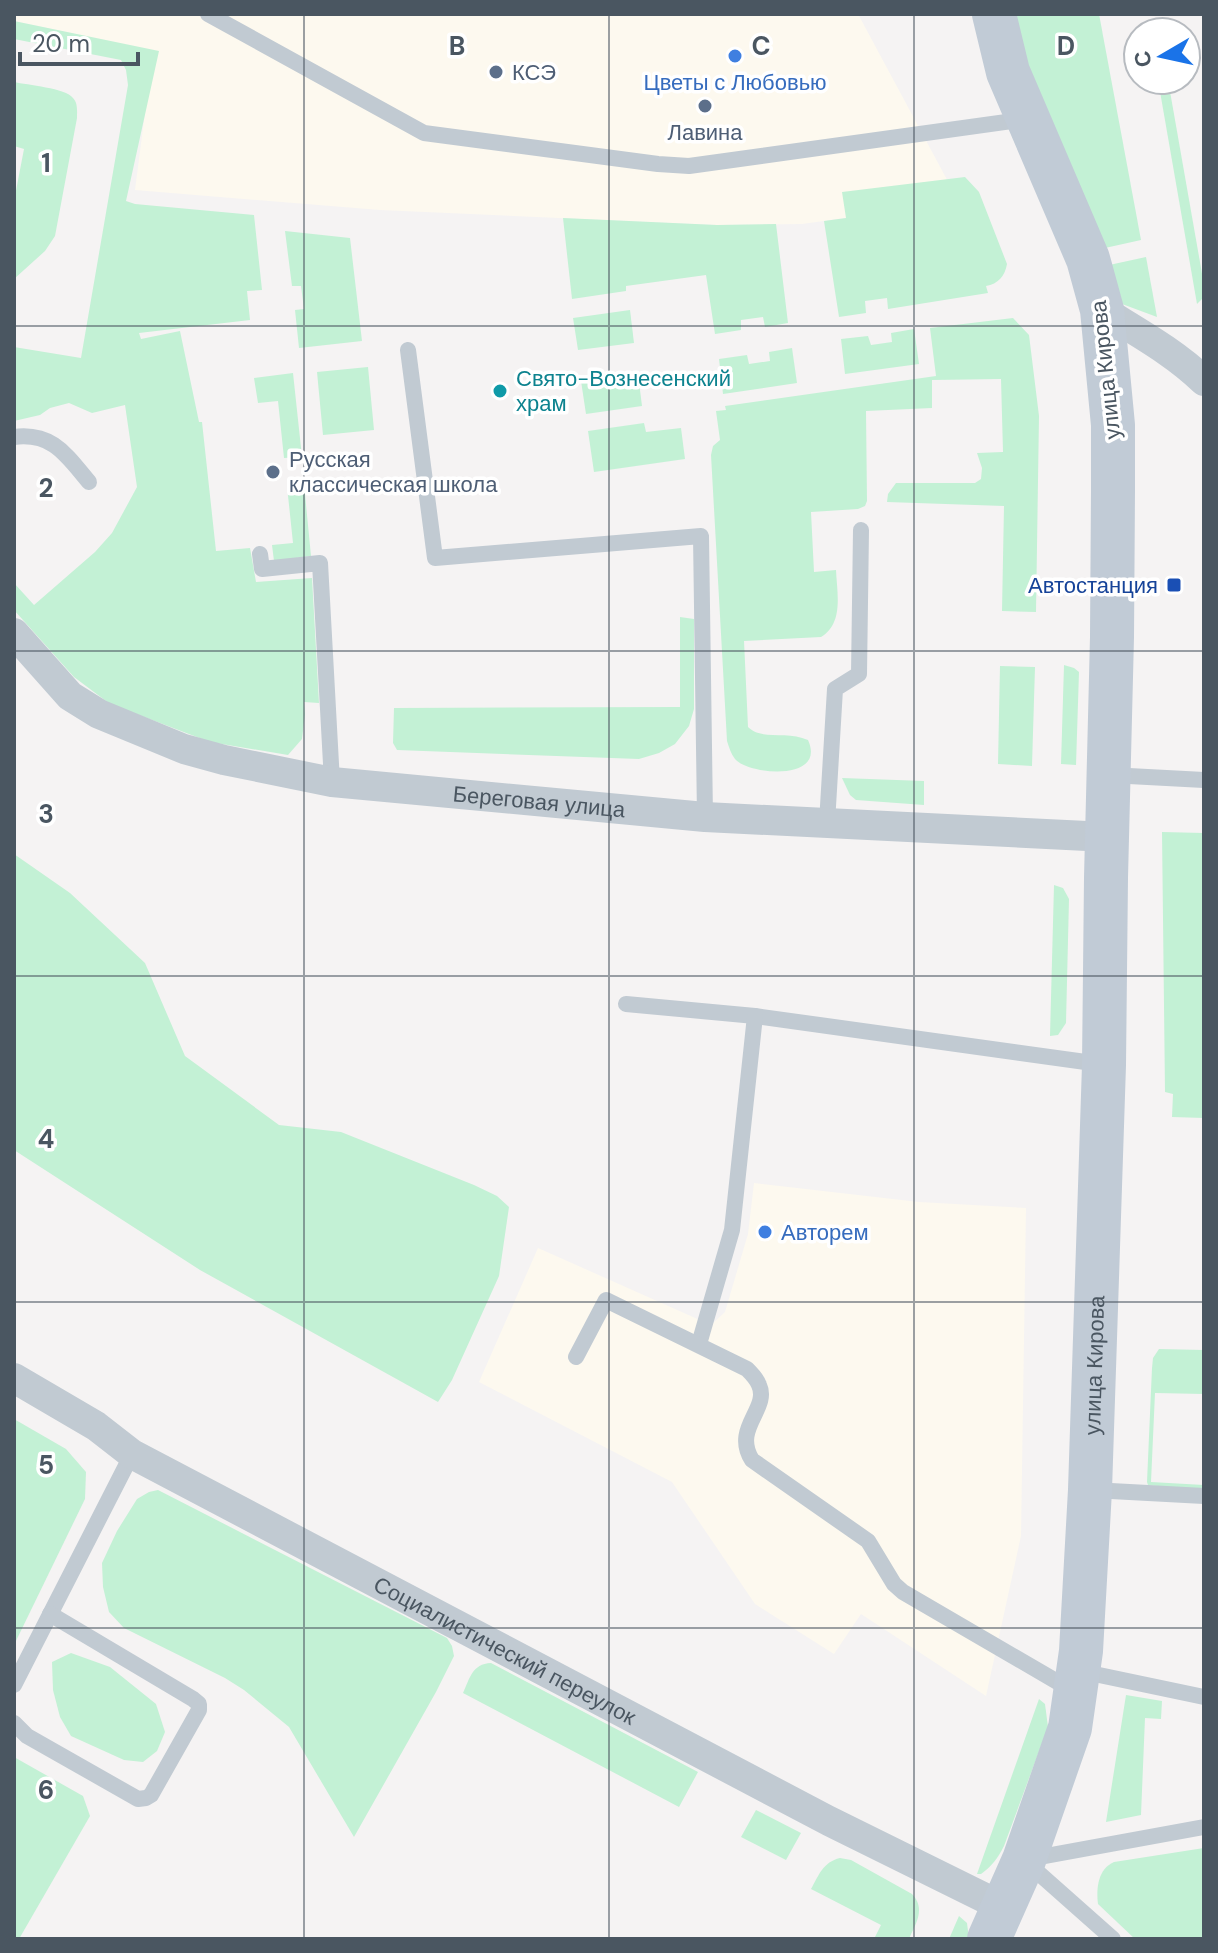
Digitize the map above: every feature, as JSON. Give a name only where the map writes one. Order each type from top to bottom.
[{"type":"main road","points":[[960,14],[1008,72]]},
{"type":"main road","points":[[994,14],[1008,72]]},
{"type":"main road","name":"улица Кирова","points":[[996,1923],[1024,1860],[1070,1728],[1077,1682],[1090,1490],[1104,1065],[1112,637],[1113,425],[1102,310],[1088,259],[1008,72]]},
{"type":"street","points":[[1102,310],[1167,350],[1204,381]]},
{"type":"street","name":"Береговая улица","points":[[14,633],[70,696],[99,714],[184,749],[332,782],[705,817],[1107,837]]},
{"type":"street","name":"Социалистический переулок","points":[[14,1378],[96,1426],[132,1454],[829,1821],[996,1923]]},
{"type":"lane","points":[[208,14],[424,133],[658,164],[689,166],[1028,119]]},
{"type":"lane","points":[[408,350],[435,558],[701,536],[705,817]]},
{"type":"lane","points":[[14,437],[28,435],[47,440],[62,450],[89,482]]},
{"type":"lane","points":[[827,823],[835,689],[859,674],[861,530]]},
{"type":"lane","points":[[260,554],[262,569],[320,563],[332,782]]},
{"type":"lane","points":[[1108,775],[1204,780]]},
{"type":"lane","points":[[626,1004],[755,1016],[1104,1065]]},
{"type":"lane","points":[[699,1344],[732,1230],[755,1016]]},
{"type":"lane","points":[[576,1357],[606,1300],[747,1369],[759,1384],[762,1394],[744,1439],[752,1460],[868,1541],[894,1584],[903,1592],[1077,1682],[1204,1697]]},
{"type":"lane","points":[[14,1685],[132,1454]]},
{"type":"lane","points":[[1090,1490],[1204,1496]]},
{"type":"lane","points":[[14,1723],[27,1736],[138,1799],[151,1795],[199,1710],[199,1704],[193,1699],[50,1614]]},
{"type":"lane","points":[[1024,1860],[1204,1827]]},
{"type":"lane","points":[[1024,1860],[1113,1939]]},
{"type":"shaded area","points":[[14,14],[858,14],[959,202],[802,224],[717,225],[380,210],[135,190],[153,51],[14,21]]},
{"type":"shaded area","points":[[754,1183],[919,1202],[1026,1208],[1021,1536],[986,1696],[861,1614],[834,1654],[755,1604],[672,1482],[479,1382],[538,1248],[711,1325],[725,1312],[748,1234]]},
{"type":"green space","points":[[1013,14],[1099,14],[1141,240],[1096,250],[1028,65]]},
{"type":"green space","points":[[14,21],[159,51],[126,201],[254,215],[262,290],[247,291],[250,320],[139,333],[141,339],[180,331],[199,422],[202,422],[216,551],[250,548],[256,582],[312,578],[319,703],[304,702],[302,739],[288,755],[210,742],[110,704],[74,677],[14,610],[14,583],[34,605],[95,552],[112,533],[137,487],[125,405],[92,413],[69,403],[14,421],[14,347],[81,358],[128,85],[121,60],[14,39]]},
{"type":"green space","points":[[14,82],[55,89],[69,95],[76,102],[77,118],[55,236],[45,251],[14,279],[14,201],[24,149],[14,146]]},
{"type":"green space","points":[[1161,96],[1171,96],[1204,285],[1204,297],[1197,304]]},
{"type":"green space","points":[[965,177],[979,192],[1007,264],[1000,279],[986,286],[988,293],[888,309],[887,298],[865,301],[866,313],[839,317],[824,221],[846,218],[842,192]]},
{"type":"green space","points":[[563,218],[717,225],[776,224],[788,323],[765,327],[763,317],[741,320],[741,330],[715,334],[706,275],[626,286],[626,291],[572,299]]},
{"type":"green space","points":[[285,231],[350,238],[362,341],[299,348],[295,310],[304,309],[301,286],[292,286]]},
{"type":"green space","points":[[1146,257],[1157,317],[1114,301],[1100,267]]},
{"type":"green space","points":[[630,310],[634,343],[578,350],[573,318]]},
{"type":"green space","points":[[1013,318],[1029,335],[1039,416],[1036,612],[1002,611],[1004,506],[887,502],[888,494],[896,483],[975,483],[981,479],[982,468],[977,453],[1003,452],[1001,379],[932,380],[932,408],[866,411],[865,506],[811,512],[814,572],[836,570],[838,607],[833,624],[821,637],[744,641],[748,727],[760,734],[808,740],[811,754],[806,763],[797,769],[784,771],[755,769],[743,764],[735,759],[727,741],[711,455],[713,446],[720,440],[716,411],[726,410],[725,406],[936,376],[930,328]]},
{"type":"green space","points":[[914,329],[919,364],[845,374],[841,339],[868,336],[871,345],[892,342],[891,333]]},
{"type":"green space","points":[[792,348],[797,383],[723,394],[719,359],[747,355],[749,364],[770,361],[769,352]]},
{"type":"green space","points":[[368,367],[374,430],[323,435],[317,372]]},
{"type":"green space","points":[[293,373],[302,457],[284,458],[278,401],[258,403],[254,378]]},
{"type":"green space","points":[[638,374],[642,406],[586,414],[581,381]]},
{"type":"green space","points":[[644,423],[646,432],[681,428],[685,459],[594,472],[588,431]]},
{"type":"green space","points":[[304,484],[311,556],[274,561],[272,545],[293,543],[287,486]]},
{"type":"green space","points":[[680,617],[694,619],[694,709],[689,726],[675,744],[659,753],[639,759],[397,750],[393,743],[394,708],[680,707]]},
{"type":"green space","points":[[1064,665],[1079,672],[1076,765],[1061,764]]},
{"type":"green space","points":[[1000,666],[1035,667],[1032,766],[998,764]]},
{"type":"green space","points":[[842,778],[924,781],[924,805],[856,800]]},
{"type":"green space","points":[[1162,832],[1204,833],[1204,1118],[1172,1117],[1173,1094],[1165,1092]]},
{"type":"green space","points":[[14,854],[70,893],[145,963],[185,1056],[279,1125],[341,1132],[474,1185],[497,1196],[509,1207],[499,1276],[452,1380],[438,1402],[200,1270],[14,1150]]},
{"type":"green space","points":[[1054,885],[1063,888],[1069,899],[1066,1023],[1058,1035],[1050,1036]]},
{"type":"green space","points":[[1159,1349],[1204,1350],[1204,1394],[1155,1393],[1151,1482],[1204,1485],[1204,1491],[1148,1485],[1147,1482],[1152,1368],[1153,1358]]},
{"type":"green space","points":[[14,1419],[66,1449],[86,1472],[85,1499],[14,1645]]},
{"type":"green space","points":[[158,1490],[447,1638],[452,1646],[454,1656],[436,1692],[354,1837],[289,1727],[244,1690],[124,1628],[109,1612],[103,1587],[102,1563],[137,1499]]},
{"type":"green space","points":[[71,1653],[110,1667],[156,1704],[165,1732],[157,1751],[143,1762],[124,1760],[71,1736],[60,1717],[53,1690],[52,1662]]},
{"type":"green space","points":[[491,1663],[698,1772],[679,1807],[463,1693],[476,1669]]},
{"type":"green space","points":[[1126,1695],[1162,1701],[1161,1719],[1145,1718],[1141,1815],[1106,1822]]},
{"type":"green space","points":[[1039,1699],[1045,1704],[1048,1727],[1004,1846],[992,1865],[977,1874]]},
{"type":"green space","points":[[14,1757],[83,1796],[90,1816],[19,1939],[14,1939]]},
{"type":"green space","points":[[756,1810],[801,1833],[786,1860],[741,1837]]},
{"type":"green space","points":[[1204,1848],[1204,1939],[1135,1939],[1098,1904],[1099,1880],[1104,1869],[1114,1862]]},
{"type":"green space","points":[[840,1858],[851,1860],[912,1894],[919,1911],[909,1939],[874,1939],[881,1925],[811,1889],[825,1866]]},
{"type":"green space","points":[[959,1916],[967,1923],[969,1939],[949,1939]]},
{"type":"place","name":"Цветы с Любовью","points":[[735,56]]},
{"type":"place","name":"КСЭ","points":[[496,72]]},
{"type":"place","name":"Лавина","points":[[705,106]]},
{"type":"place","name":"Свято-Вознесенский храм","points":[[500,391]]},
{"type":"place","name":"Русская классическая школа","points":[[273,472]]},
{"type":"place","name":"Автостанция","points":[[1174,585]]},
{"type":"place","name":"Авторем","points":[[765,1232]]}]
